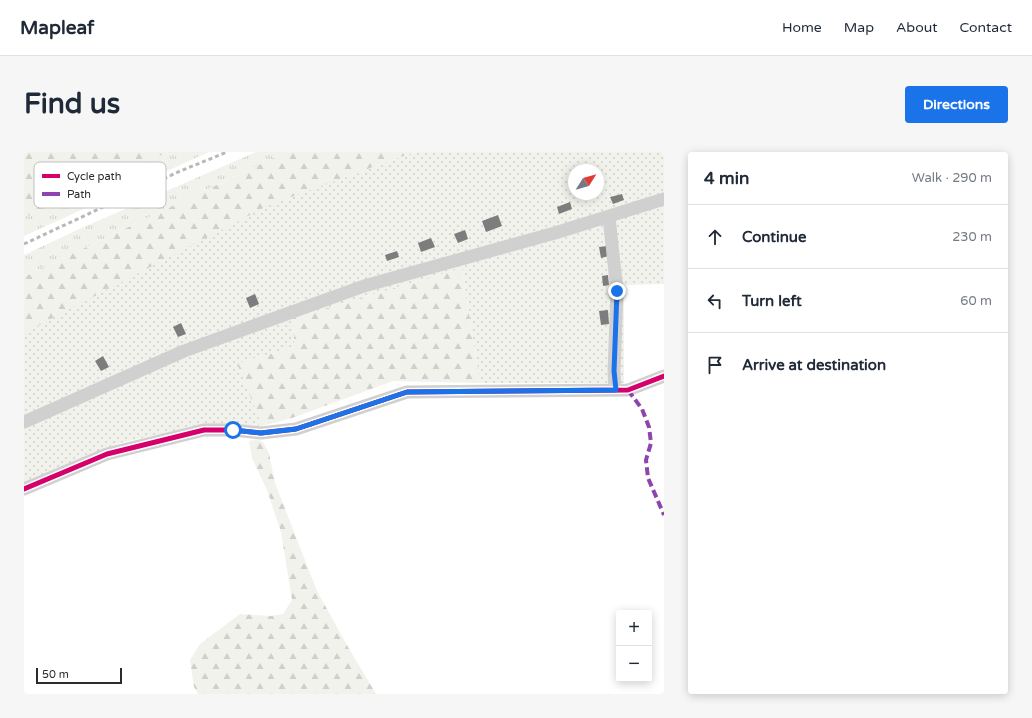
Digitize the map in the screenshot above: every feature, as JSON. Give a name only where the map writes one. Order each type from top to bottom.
[{"type":"street","points":[[24,422],[184,351],[364,286],[555,234],[664,199]]},
{"type":"street","points":[[609,216],[617,291],[614,371],[616,390]]},
{"type":"street","points":[[24,489],[106,454],[204,430],[233,430],[261,433],[296,429],[407,392],[628,390],[664,376]]},
{"type":"green space","points":[[24,152],[168,152],[146,162],[34,162],[34,208],[44,208],[24,217]]},
{"type":"green space","points":[[168,152],[209,152],[166,172],[166,162],[146,162]]},
{"type":"green space","points":[[256,152],[286,152],[24,277],[24,255],[127,208],[166,208],[166,191]]},
{"type":"green space","points":[[286,152],[415,152],[343,178],[24,389],[24,277]]},
{"type":"green space","points":[[415,152],[664,152],[664,284],[624,285],[624,383],[480,383],[462,268],[293,318],[294,347],[237,363],[262,426],[206,424],[120,443],[24,485],[24,333],[269,205]]},
{"type":"green space","points":[[44,208],[86,208],[24,236],[24,217]]},
{"type":"green space","points":[[462,268],[480,383],[393,381],[292,418],[262,426],[236,363],[294,347],[293,318]]},
{"type":"green space","points":[[256,439],[263,442],[269,453],[275,483],[317,591],[376,694],[198,694],[194,687],[190,660],[200,644],[240,614],[271,616],[283,614],[292,600],[281,532],[267,490],[252,458],[249,441]]},
{"type":"building","points":[[622,194],[624,200],[613,204],[610,197]]},
{"type":"building","points":[[570,202],[572,209],[559,214],[557,207]]},
{"type":"building","points":[[498,215],[502,226],[486,232],[482,221]]},
{"type":"building","points":[[465,230],[468,239],[458,243],[454,234]]},
{"type":"building","points":[[431,238],[435,247],[421,252],[418,243]]},
{"type":"building","points":[[607,246],[609,256],[601,258],[599,247]]},
{"type":"building","points":[[397,251],[399,257],[387,261],[385,255]]},
{"type":"building","points":[[608,275],[609,285],[603,286],[602,276]]},
{"type":"building","points":[[255,294],[259,304],[250,308],[246,298]]},
{"type":"building","points":[[608,310],[609,324],[601,325],[599,311]]},
{"type":"building","points":[[181,323],[186,334],[178,337],[173,327]]},
{"type":"building","points":[[103,356],[109,367],[101,371],[95,361]]},
{"type":"railway","points":[[166,178],[227,152]]},
{"type":"railway","points":[[24,244],[101,208]]},
{"type":"marked path","points":[[628,390],[642,409],[649,427],[651,443],[646,460],[648,478],[664,515]]},
{"type":"cycle path","points":[[24,489],[107,454],[204,430],[233,430],[261,433],[296,429],[407,392],[628,390],[664,376]]},
{"type":"route","points":[[233,430],[261,433],[296,429],[407,392],[616,390],[614,371],[617,291]]}]
